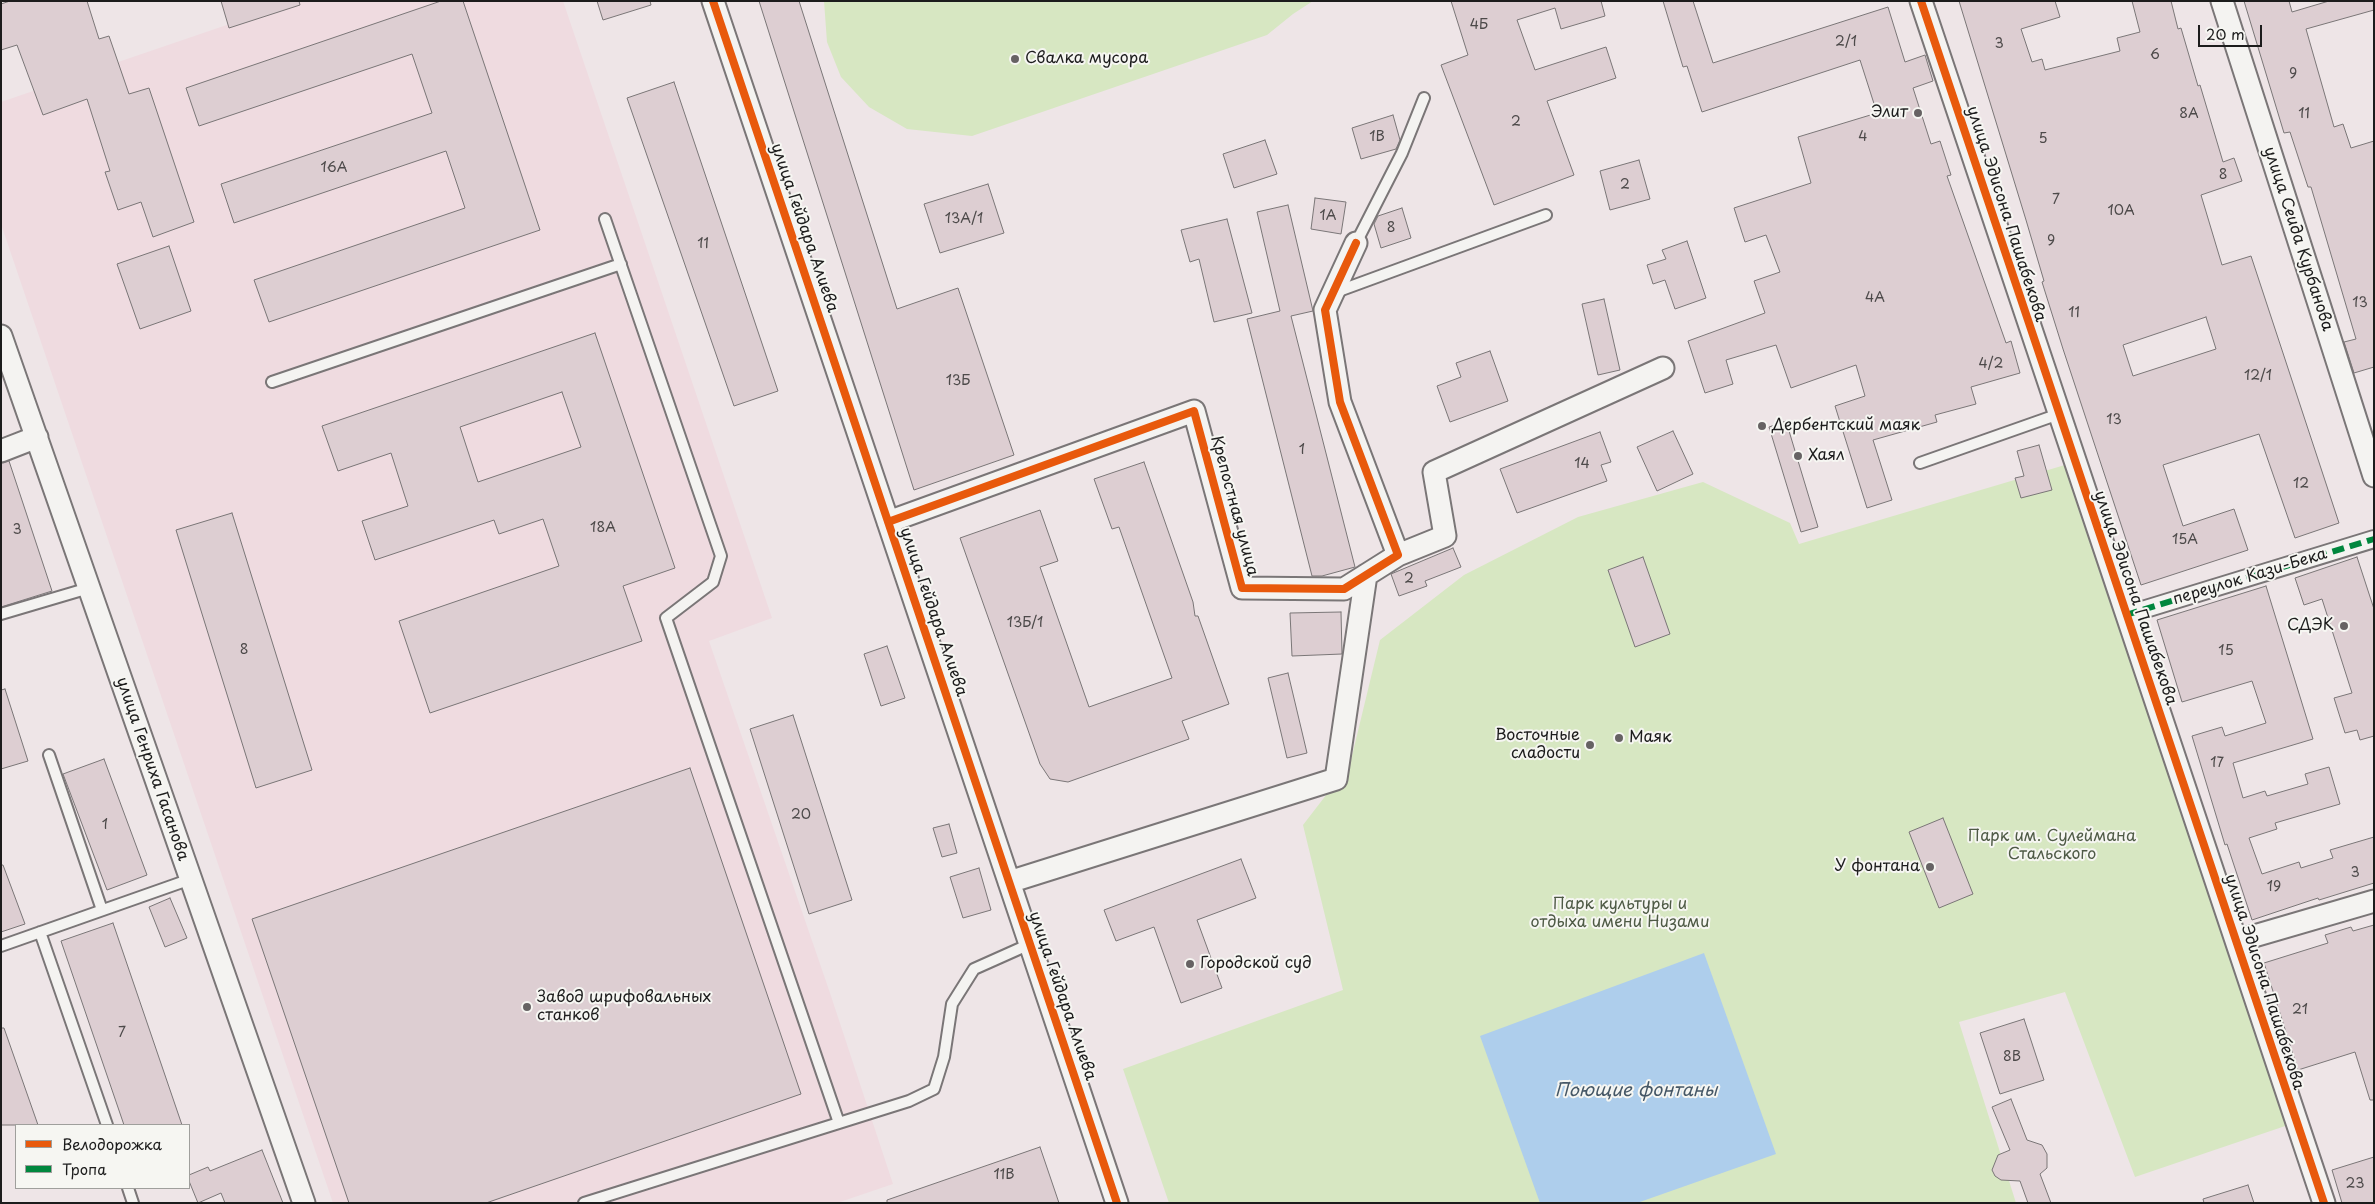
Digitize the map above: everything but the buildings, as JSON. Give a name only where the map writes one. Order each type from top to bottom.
[{"type":"street","name":"улица Гейдара Алиева","points":[[713,1],[1117,1203]]},
{"type":"street","name":"улица Эдисона Пашабекова","points":[[1921,1],[2324,1203]]},
{"type":"street","name":"улица Сеида Курбанова","points":[[2222,1],[2374,476]]},
{"type":"street","points":[[1356,243],[1325,310],[1340,402],[1398,555]]},
{"type":"street","name":"улица Генриха Гасанова","points":[[1,336],[304,1203]]},
{"type":"street","name":"Крепостная улица","points":[[888,522],[1194,411],[1242,588],[1344,589],[1398,555],[1446,536],[1434,472],[1663,368]]},
{"type":"street","points":[[1,451],[37,437]]},
{"type":"street","name":"переулок Кази-Бека","points":[[2126,615],[2374,539]]},
{"type":"street","points":[[1009,882],[1336,779],[1366,575]]},
{"type":"street","points":[[2237,941],[2374,901]]},
{"type":"lane","points":[[1356,243],[1402,153],[1424,98]]},
{"type":"lane","points":[[1332,293],[1546,215]]},
{"type":"lane","points":[[605,219],[721,556],[713,582],[666,618],[839,1123]]},
{"type":"lane","points":[[272,382],[621,264]]},
{"type":"lane","points":[[1920,463],[2059,414]]},
{"type":"lane","points":[[1,614],[89,588]]},
{"type":"lane","points":[[48,755],[102,910]]},
{"type":"lane","points":[[1,946],[190,879]]},
{"type":"lane","points":[[40,932],[106,1124]]},
{"type":"lane","points":[[584,1203],[909,1101],[934,1089],[944,1057],[952,1004],[974,969],[1030,944]]},
{"type":"lane","points":[[128,1189],[133,1203]]},
{"type":"shaded area","points":[[297,1],[563,1],[772,618],[709,641],[830,993],[893,1184],[837,1203],[333,1203],[1,224],[1,102]]},
{"type":"green space","name":"Свалка мусора","points":[[824,1],[1313,1],[1267,35],[972,136],[907,129],[869,107],[841,77],[827,42]]},
{"type":"green space","name":"Парк культуры и отдыха имени Низами","points":[[2075,462],[2297,1122],[2135,1177],[2065,992],[1959,1022],[2016,1203],[1169,1203],[1123,1069],[1343,990],[1303,825],[1350,764],[1380,640],[1464,575],[1578,517],[1703,482],[1790,523],[1799,544]]},
{"type":"water","name":"Поющие фонтаны","points":[[1704,953],[1776,1154],[1637,1203],[1540,1203],[1480,1036]]},
{"type":"marked path","points":[[2126,615],[2374,539]]},
{"type":"cycle path","points":[[713,1],[1117,1203]]},
{"type":"cycle path","points":[[1921,1],[2324,1203]]},
{"type":"cycle path","points":[[888,522],[1194,411],[1242,588],[1344,589],[1398,555],[1340,402],[1325,310],[1356,243]]},
{"type":"place","name":"Свалка мусора","points":[[1015,59]]},
{"type":"place","name":"Элит","points":[[1918,113]]},
{"type":"place","name":"Дербентский маяк","points":[[1762,426]]},
{"type":"place","name":"Хаял","points":[[1798,456]]},
{"type":"place","name":"СДЭК","points":[[2344,626]]},
{"type":"place","name":"Маяк","points":[[1619,738]]},
{"type":"place","name":"Восточные сладости","points":[[1590,745]]},
{"type":"place","name":"У фонтана","points":[[1930,867]]},
{"type":"place","name":"Городской суд","points":[[1190,964]]},
{"type":"place","name":"Завод шрифовальных станков","points":[[527,1007]]},
{"type":"park label","name":"Парк им. Сулеймана Стальского","points":[[2052,846]]}]
